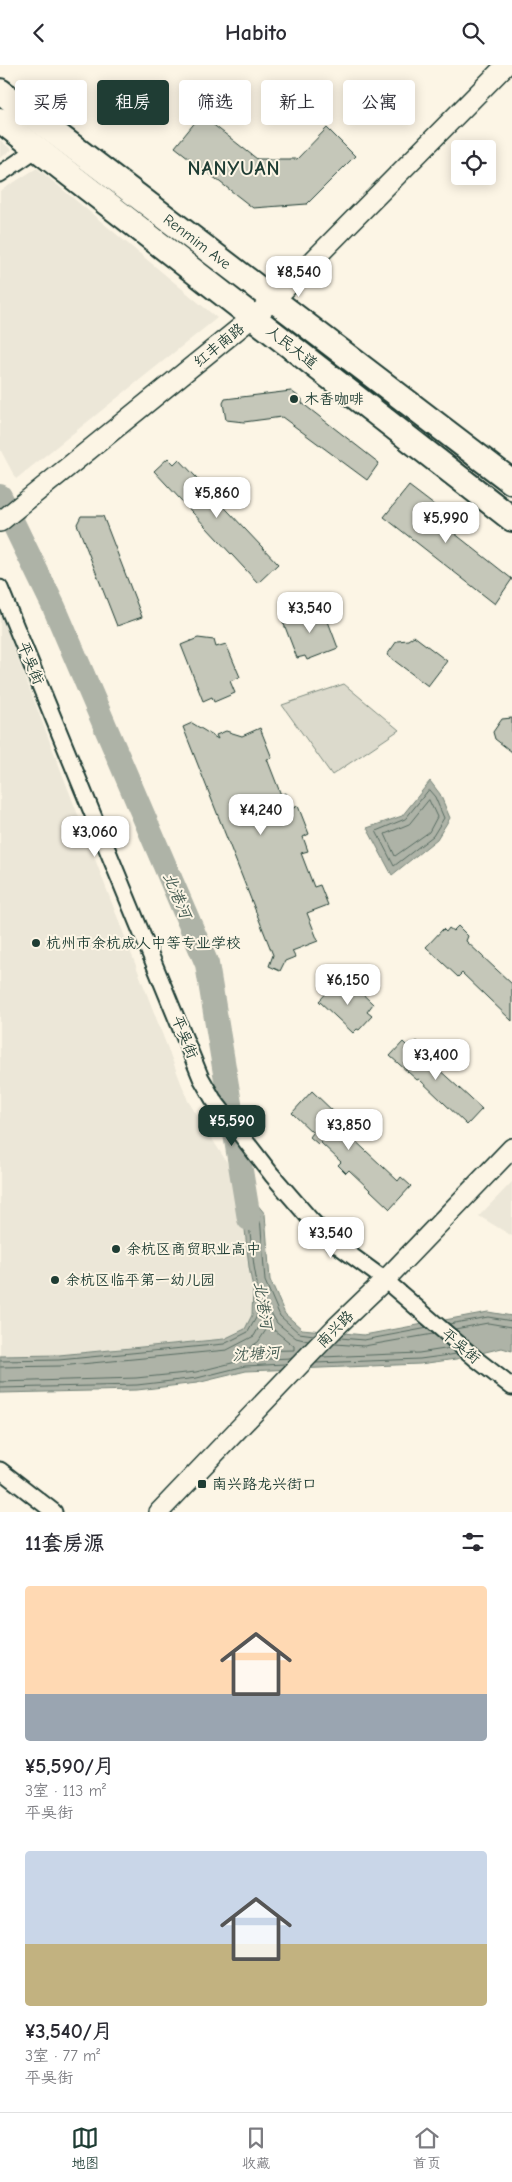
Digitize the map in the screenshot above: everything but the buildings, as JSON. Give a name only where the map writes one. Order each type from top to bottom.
[{"type":"main road","name":"Renmim Ave","points":[[0,91],[512,482]]},
{"type":"main road","name":"人民大道","points":[[0,120],[512,519]]},
{"type":"street","name":"红丰南路","points":[[0,522],[274,300],[506,65]]},
{"type":"street","points":[[0,174],[37,149]]},
{"type":"street","name":"平吴街","points":[[0,588],[201,1078],[212,1099],[222,1109],[266,1167],[310,1219],[333,1242],[385,1280],[476,1359],[512,1387]]},
{"type":"street","name":"南兴路","points":[[158,1512],[512,1148]]},
{"type":"street","points":[[0,1470],[54,1512]]},
{"type":"shaded area","points":[[0,140],[12,150],[0,158]]},
{"type":"shaded area","points":[[37,168],[217,318],[16,479],[0,449],[0,191]]},
{"type":"shaded area","points":[[0,612],[188,1101],[240,1183],[253,1289],[252,1315],[245,1329],[224,1339],[59,1355],[0,1356]]},
{"type":"shaded area","points":[[344,684],[399,730],[332,775],[282,705]]},
{"type":"shaded area","points":[[512,1182],[512,1236],[479,1216]]},
{"type":"water","points":[[430,781],[440,794],[450,818],[437,839],[392,875],[367,828],[402,816]]},
{"type":"water","name":"沈塘河","points":[[240,1183],[265,1214],[270,1280],[285,1314],[302,1329],[364,1335],[488,1312],[512,1316],[512,1351],[502,1348],[456,1359],[420,1364],[246,1371],[197,1383],[137,1390],[0,1393],[0,1356],[59,1355],[224,1339],[245,1329],[252,1315],[253,1289]]},
{"type":"waterway","name":"北港河","points":[[0,496],[54,607],[207,964],[249,1219]]},
{"type":"place","name":"木香咖啡","points":[[294,399]]},
{"type":"place","name":"杭州市余杭成人中等专业学校","points":[[36,943]]},
{"type":"place","name":"余杭区商贸职业高中","points":[[116,1249]]},
{"type":"place","name":"余杭区临平第一幼儿园","points":[[55,1280]]},
{"type":"place","name":"南兴路龙兴街口","points":[[202,1484]]},
{"type":"district","name":"NANYUAN","points":[[234,168]]}]
